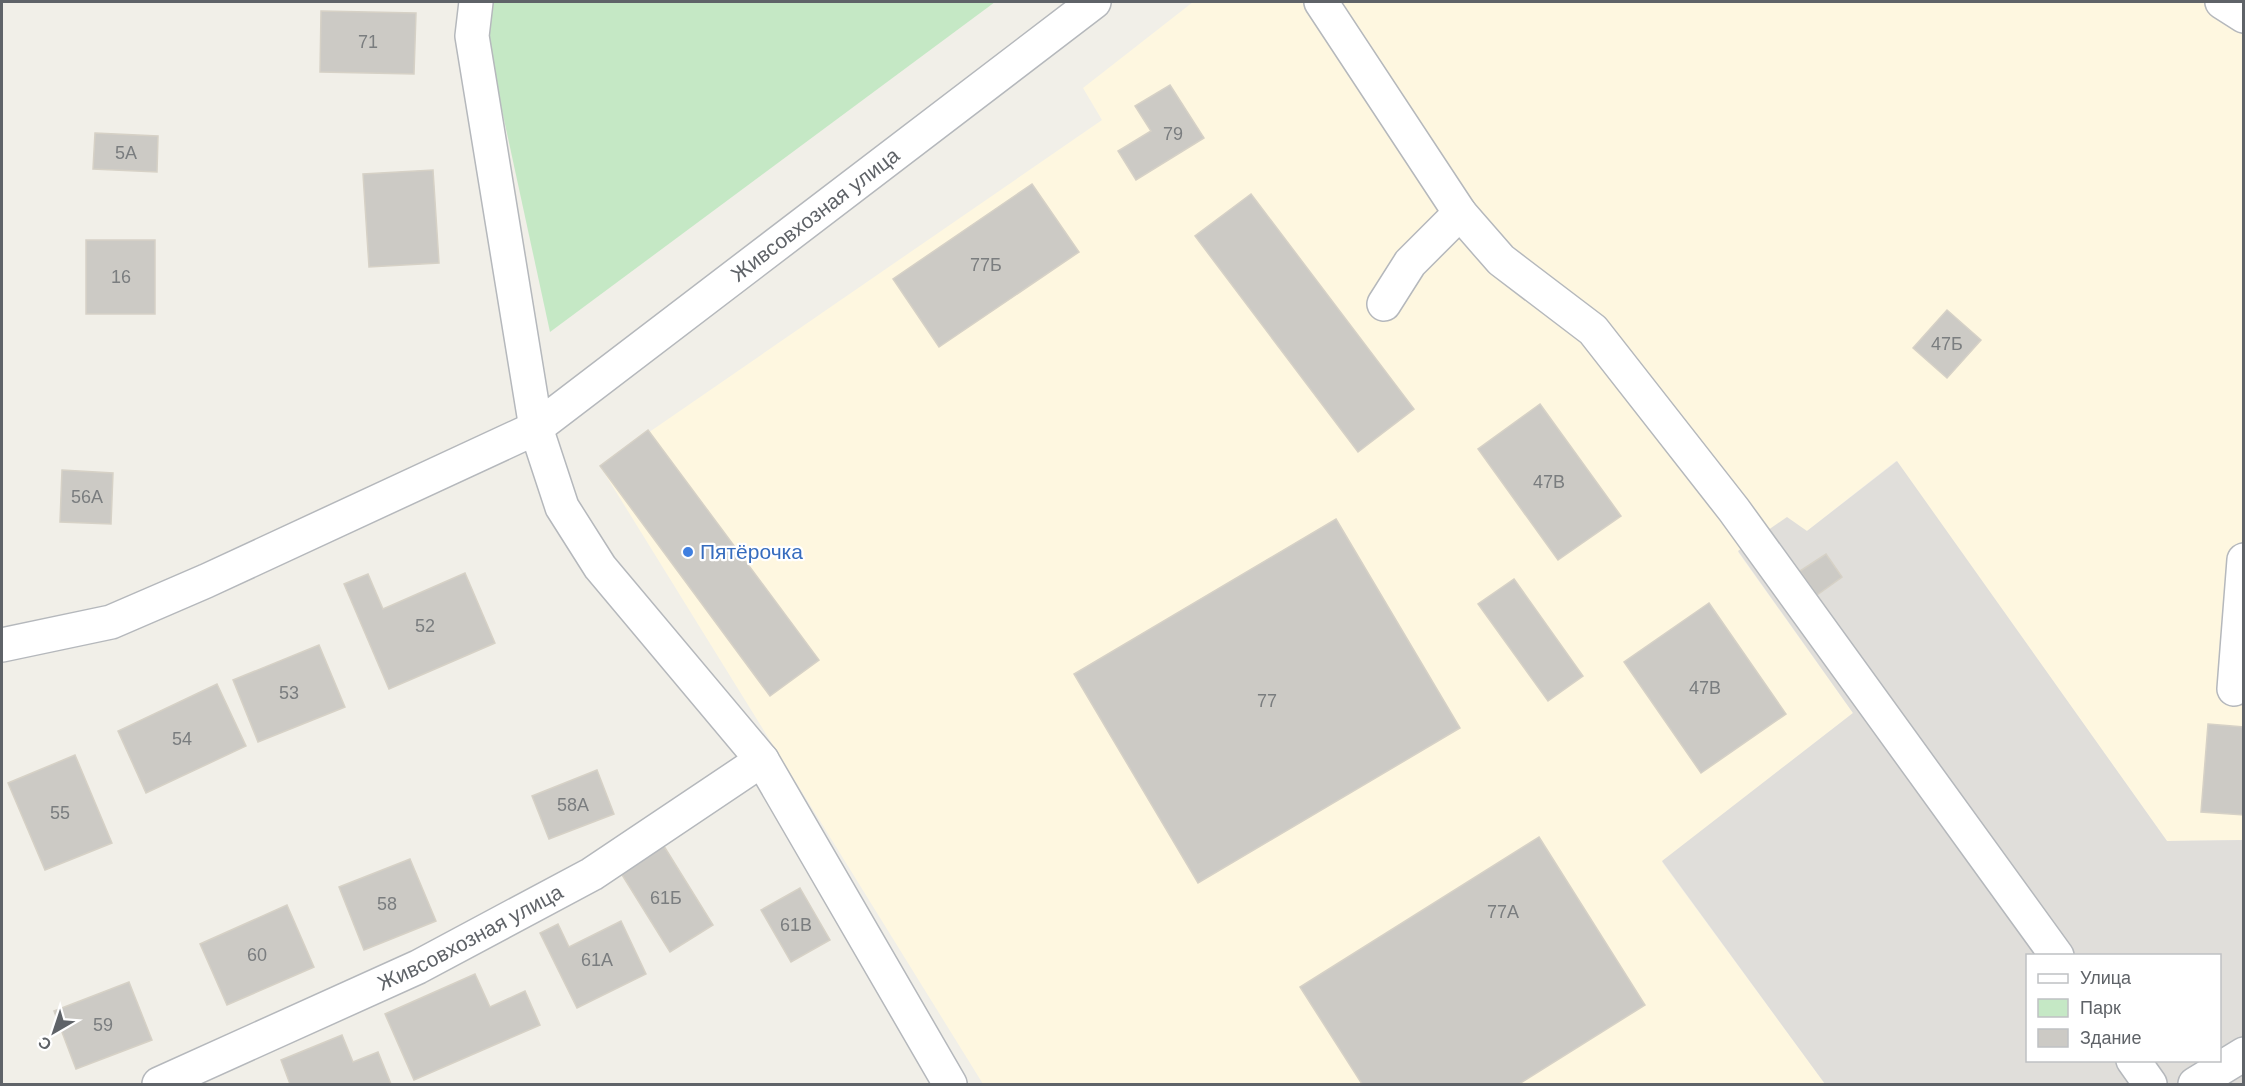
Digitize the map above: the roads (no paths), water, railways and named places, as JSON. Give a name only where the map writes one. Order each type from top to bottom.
[{"type":"street","points":[[476,2],[472,36],[536,428],[562,507],[600,567],[762,760],[950,1084]]},
{"type":"street","name":"Живсовхозная улица","points":[[2,645],[111,622],[206,581],[536,428],[1094,2]]},
{"type":"street","points":[[1322,2],[1460,213],[1501,260],[1593,330],[1734,510],[2056,954]]},
{"type":"street","points":[[2222,2],[2244,16]]},
{"type":"street","points":[[1384,304],[1410,263],[1460,213]]},
{"type":"street","points":[[2234,689],[2244,560]]},
{"type":"street","name":"Живсовхозная улица","points":[[159,1084],[418,967],[592,874],[762,760]]},
{"type":"street","points":[[2195,1084],[2244,1054]]},
{"type":"street","points":[[2134,1062],[2150,1084]]},
{"type":"place","name":"Пятёрочка","points":[[688,552]]}]
